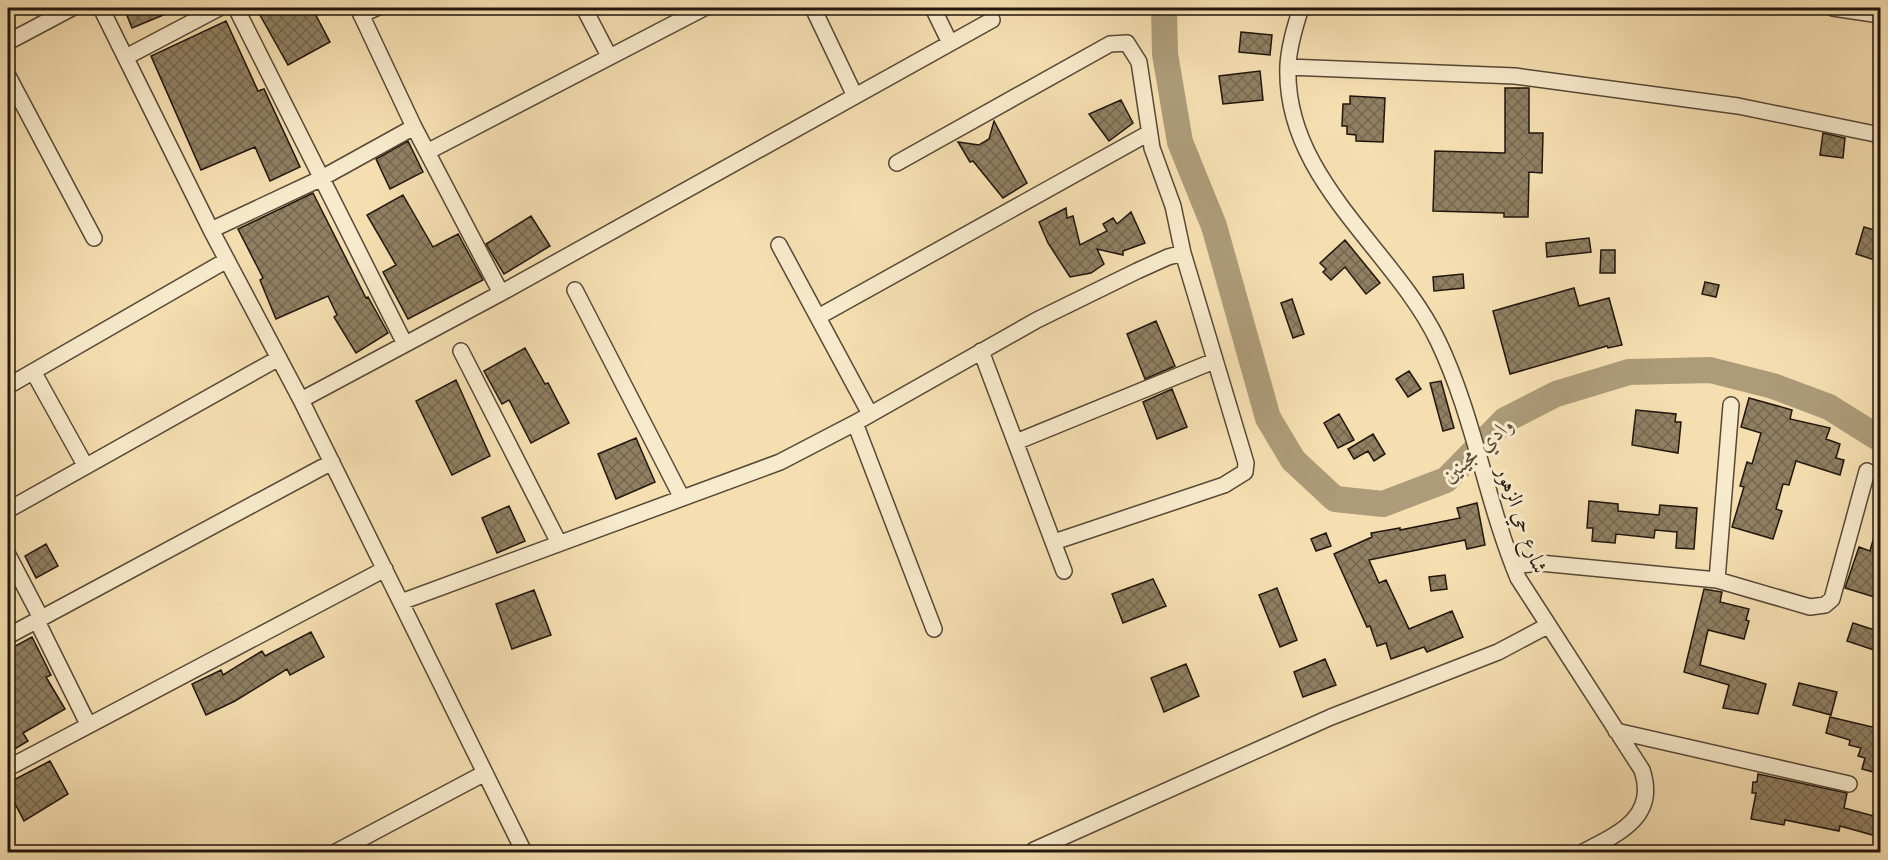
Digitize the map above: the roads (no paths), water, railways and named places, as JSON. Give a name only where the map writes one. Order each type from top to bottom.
[{"type":"street","points":[[8,42],[72,8]]},
{"type":"street","points":[[101,8],[227,260],[301,400],[385,568],[483,774],[524,852]]},
{"type":"street","points":[[126,57],[219,8]]},
{"type":"street","points":[[236,8],[405,344]]},
{"type":"street","points":[[376,8],[360,11],[426,152],[501,293]]},
{"type":"street","points":[[584,8],[609,56]]},
{"type":"street","points":[[426,152],[704,8]]},
{"type":"street","points":[[813,8],[855,96]]},
{"type":"street","points":[[933,8],[950,43]]},
{"type":"street","name":"شارع حي الزهور","points":[[1301,8],[1288,67],[1298,127],[1323,181],[1406,289],[1437,340],[1452,373],[1513,566],[1547,626],[1642,770],[1647,790],[1643,807],[1635,820],[1613,836],[1583,852]]},
{"type":"street","points":[[1833,8],[1881,15]]},
{"type":"street","points":[[301,400],[501,293],[992,20]]},
{"type":"street","points":[[897,163],[1119,42],[1127,43],[1139,62],[1149,133],[1181,233],[1184,253],[1214,361],[1246,463],[1245,472],[1224,485],[1054,542]]},
{"type":"street","points":[[1288,67],[1515,76],[1738,106],[1881,135]]},
{"type":"street","points":[[8,76],[94,238]]},
{"type":"street","points":[[212,230],[321,179],[414,127]]},
{"type":"street","points":[[818,316],[1149,133]]},
{"type":"street","points":[[779,245],[870,414]]},
{"type":"street","points":[[401,602],[780,462],[855,423],[981,351],[1137,271],[1168,257],[1184,253]]},
{"type":"street","points":[[8,386],[227,260]]},
{"type":"street","points":[[575,290],[682,498]]},
{"type":"street","points":[[461,351],[559,543]]},
{"type":"street","points":[[981,351],[1064,571]]},
{"type":"street","points":[[8,510],[279,358]]},
{"type":"street","points":[[1016,442],[1214,361]]},
{"type":"street","points":[[34,373],[85,465]]},
{"type":"street","points":[[1717,580],[1731,405]]},
{"type":"street","points":[[855,423],[934,629]]},
{"type":"street","points":[[8,636],[332,462]]},
{"type":"street","points":[[1513,566],[1540,563],[1717,580],[1810,607],[1825,605],[1832,599],[1867,471]]},
{"type":"street","points":[[8,555],[88,724]]},
{"type":"street","points":[[8,768],[385,568]]},
{"type":"street","points":[[1034,850],[1331,717],[1498,652],[1547,626]]},
{"type":"street","points":[[1616,731],[1849,784]]},
{"type":"street","points":[[336,852],[483,774]]},
{"type":"waterway","name":"وادي مجينين","points":[[1164,8],[1165,54],[1180,142],[1214,226],[1268,418],[1293,460],[1335,499],[1383,504],[1446,480],[1505,420],[1556,394],[1629,372],[1710,370],[1773,386],[1829,407],[1880,439]]}]
